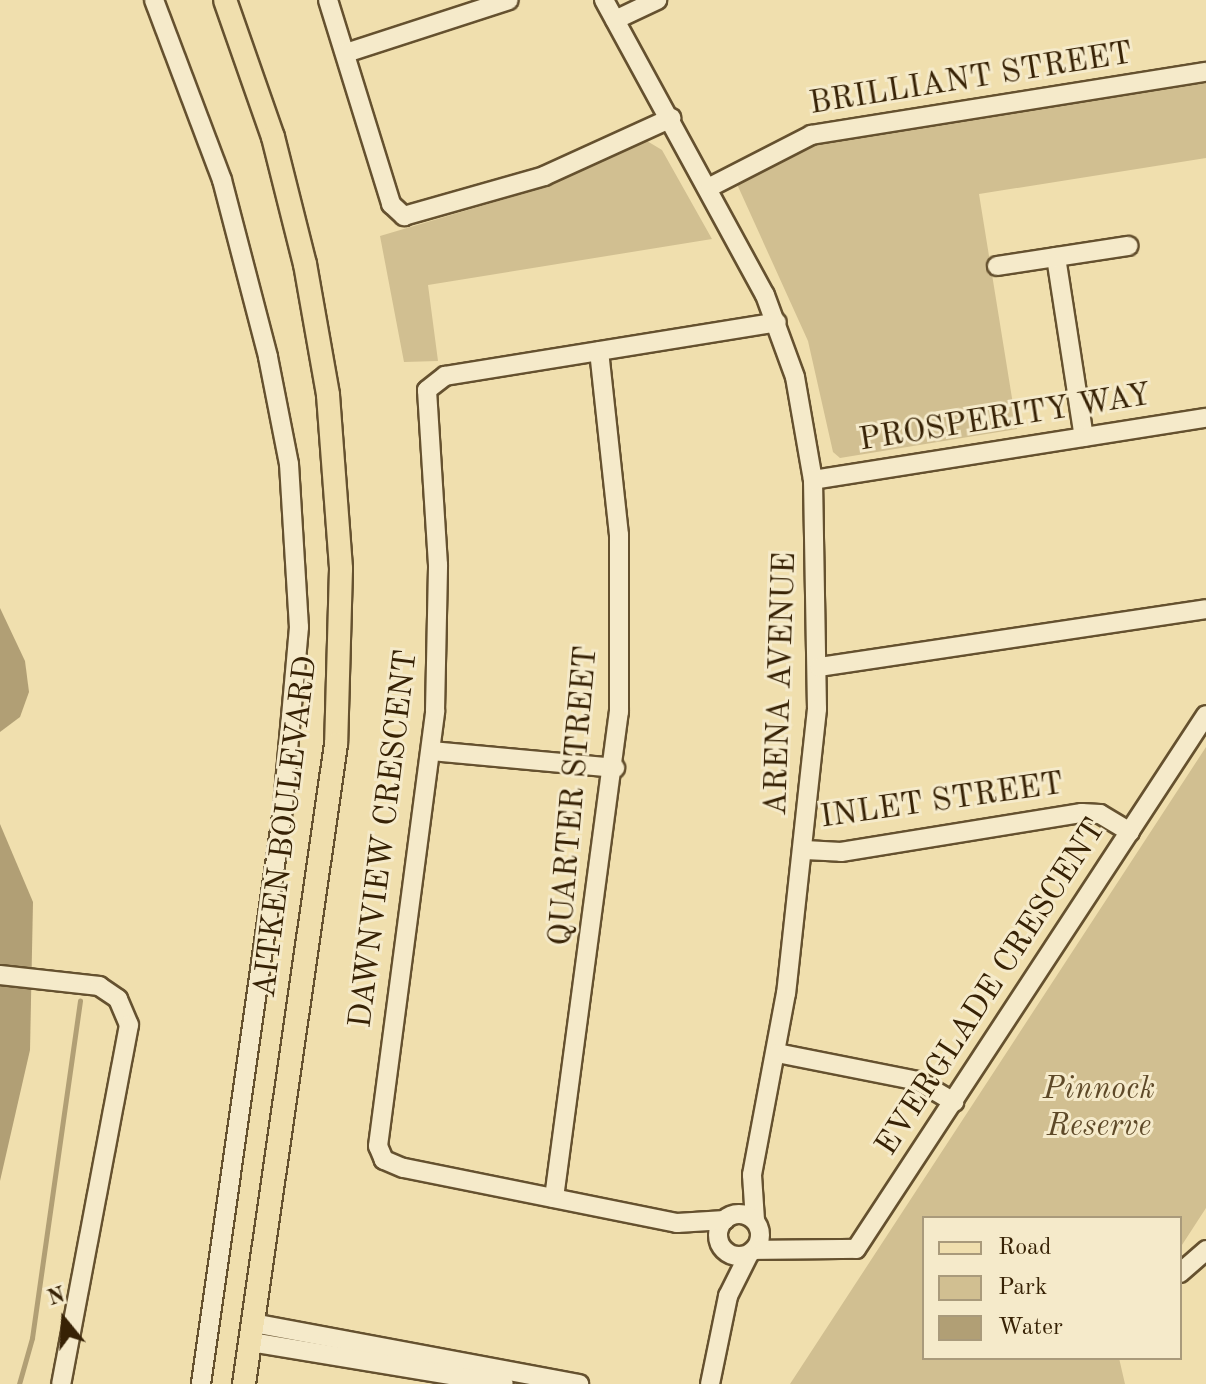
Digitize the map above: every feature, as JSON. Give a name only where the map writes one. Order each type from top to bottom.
[{"type":"main road","name":"AITKEN BOULEVARD","points":[[225,0],[273,137],[305,264],[328,395],[341,569],[336,744],[244,1384]]},
{"type":"street","points":[[154,0],[222,180],[268,357],[289,464],[299,627],[282,816],[201,1384]]},
{"type":"street","points":[[328,0],[391,204],[404,216],[544,176],[671,118]]},
{"type":"street","points":[[346,53],[509,0]]},
{"type":"street","name":"ARENA AVENUE","points":[[604,0],[710,187],[777,322],[801,402],[813,480],[819,667],[805,850],[777,1053],[752,1175],[756,1223],[751,1252]]},
{"type":"street","points":[[615,20],[657,0]]},
{"type":"street","name":"BRILLIANT STREET","points":[[710,187],[811,135],[1206,72]]},
{"type":"street","points":[[997,266],[1128,246]]},
{"type":"street","points":[[1056,257],[1084,437]]},
{"type":"street","name":"DAWNVIEW CRESCENT","points":[[751,1252],[722,1247],[677,1223],[393,1166],[379,1151],[432,751],[439,614],[427,390],[445,376],[777,322]]},
{"type":"street","name":"QUARTER STREET","points":[[554,1198],[615,768],[619,551],[599,351]]},
{"type":"street","name":"PROSPERITY WAY","points":[[813,480],[1206,418]]},
{"type":"street","points":[[819,667],[1206,609]]},
{"type":"street","name":"EVERGLADE CRESCENT","points":[[751,1252],[856,1249],[1206,715]]},
{"type":"street","points":[[432,751],[615,768]]},
{"type":"street","name":"INLET STREET","points":[[805,850],[841,852],[1082,813],[1100,814],[1130,832]]},
{"type":"street","points":[[0,975],[99,986],[118,999],[129,1025],[61,1384]]},
{"type":"street","points":[[777,1053],[918,1081],[954,1102]]},
{"type":"street","name":"ARENA AVENUE","points":[[722,1247],[728,1218],[752,1175]]},
{"type":"street","name":"DAWNVIEW CRESCENT","points":[[677,1223],[728,1218],[756,1223]]},
{"type":"street","name":"EVERGLADE CRESCENT","points":[[756,1223],[807,1248]]},
{"type":"street","points":[[722,1247],[728,1296]]},
{"type":"street","points":[[1182,1271],[1206,1250]]},
{"type":"street","points":[[710,1384],[728,1296],[751,1252]]},
{"type":"street","points":[[252,1333],[504,1384]]},
{"type":"street","points":[[252,1333],[579,1384]]},
{"type":"green space","points":[[1206,83],[1206,158],[979,194],[1017,429],[840,458],[833,452],[808,341],[736,182],[809,145]]},
{"type":"green space","points":[[647,141],[662,150],[712,239],[428,285],[438,361],[404,362],[380,236],[515,196]]},
{"type":"green space","name":"Pinnock Reserve","points":[[1206,747],[1206,1208],[1182,1245],[1182,1216],[922,1216],[922,1360],[1119,1360],[1125,1384],[790,1384]]},
{"type":"water","points":[[0,608],[25,661],[29,692],[20,717],[0,732]]},
{"type":"water","points":[[0,824],[33,902],[30,1050],[0,1181]]},
{"type":"waterway","points":[[19,1384],[32,1338],[80,1000]]}]
